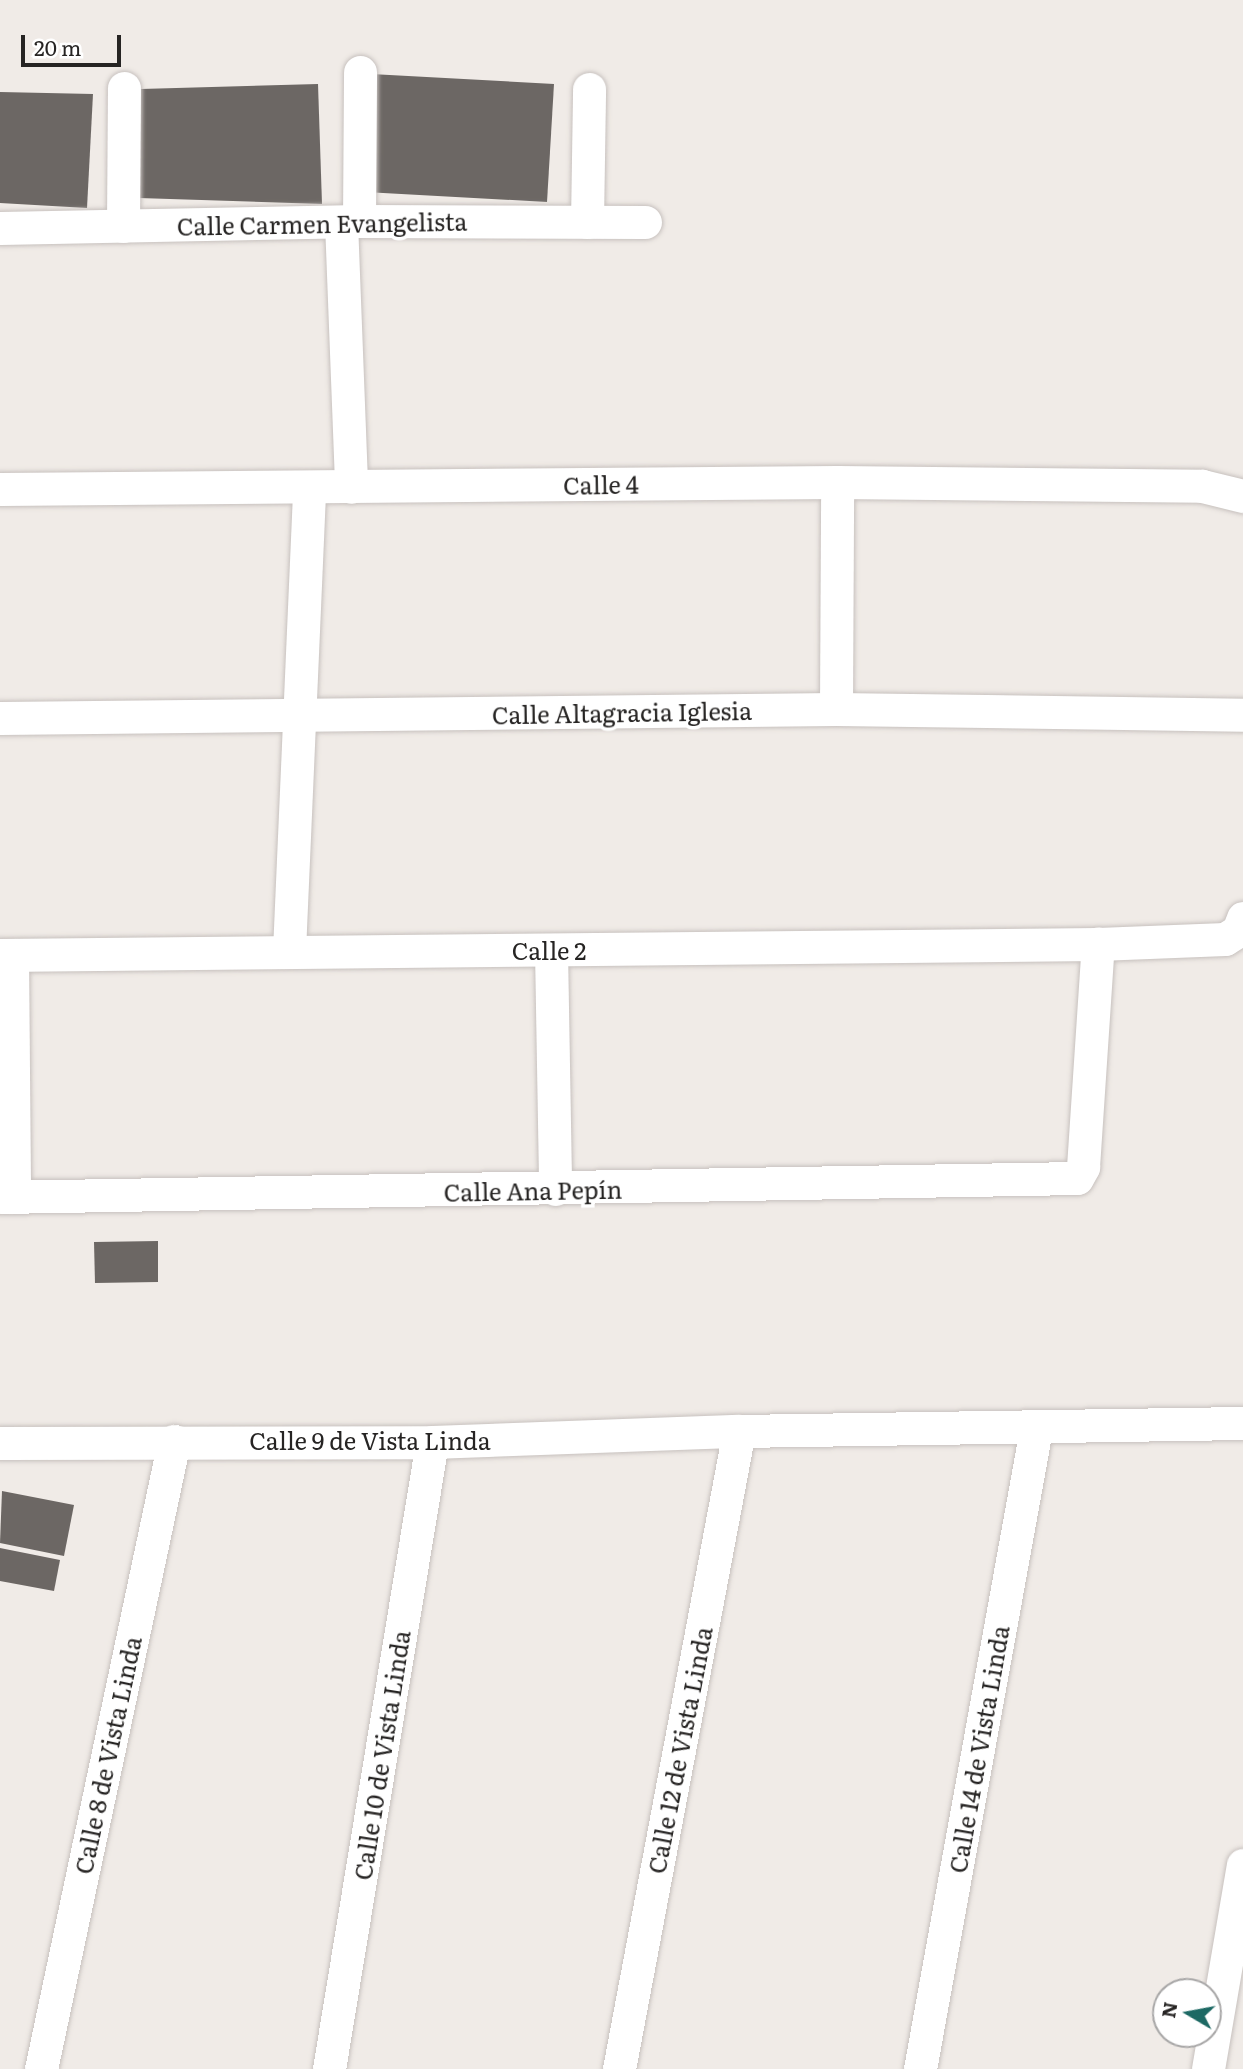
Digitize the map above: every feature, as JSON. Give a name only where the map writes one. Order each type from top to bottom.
[{"type":"street","points":[[351,487],[350,222],[360,72]]},
{"type":"street","points":[[122,226],[124,88]]},
{"type":"street","points":[[587,222],[589,89]]},
{"type":"street","name":"Calle Carmen Evangelista","points":[[0,228],[350,222],[645,222]]},
{"type":"street","points":[[836,709],[837,482]]},
{"type":"street","name":"Calle 4","points":[[0,489],[309,489],[837,482],[1202,486],[1243,496]]},
{"type":"street","points":[[289,951],[309,489]]},
{"type":"street","name":"Calle Altagracia Iglesia","points":[[0,719],[836,709],[1243,715]]},
{"type":"street","name":"Calle 2","points":[[6,955],[1098,944],[1225,939],[1238,931],[1243,918]]},
{"type":"street","name":"Calle Ana Pepín","points":[[7,1197],[1077,1178],[1083,1167],[1098,944]]},
{"type":"street","points":[[551,950],[555,1189]]},
{"type":"street","points":[[6,955],[7,1197]]},
{"type":"street","name":"Calle 9 de Vista Linda","points":[[0,1443],[432,1442],[739,1431],[1036,1429],[1243,1423]]},
{"type":"street","name":"Calle 14 de Vista Linda","points":[[920,2069],[1036,1429]]},
{"type":"street","name":"Calle 12 de Vista Linda","points":[[619,2069],[739,1431]]},
{"type":"street","name":"Calle 8 de Vista Linda","points":[[41,2069],[174,1441]]},
{"type":"street","name":"Calle 10 de Vista Linda","points":[[329,2069],[432,1442]]},
{"type":"street","points":[[1208,2069],[1243,1865]]},
{"type":"building","points":[[371,74],[554,84],[547,202],[365,192]]},
{"type":"building","points":[[318,84],[322,204],[139,198],[141,89]]},
{"type":"building","points":[[0,92],[93,94],[87,208],[0,203]]},
{"type":"building","points":[[158,1241],[158,1282],[95,1283],[94,1242]]},
{"type":"building","points":[[2,1491],[74,1505],[64,1556],[0,1543]]},
{"type":"building","points":[[0,1548],[60,1560],[54,1591],[0,1581]]}]
